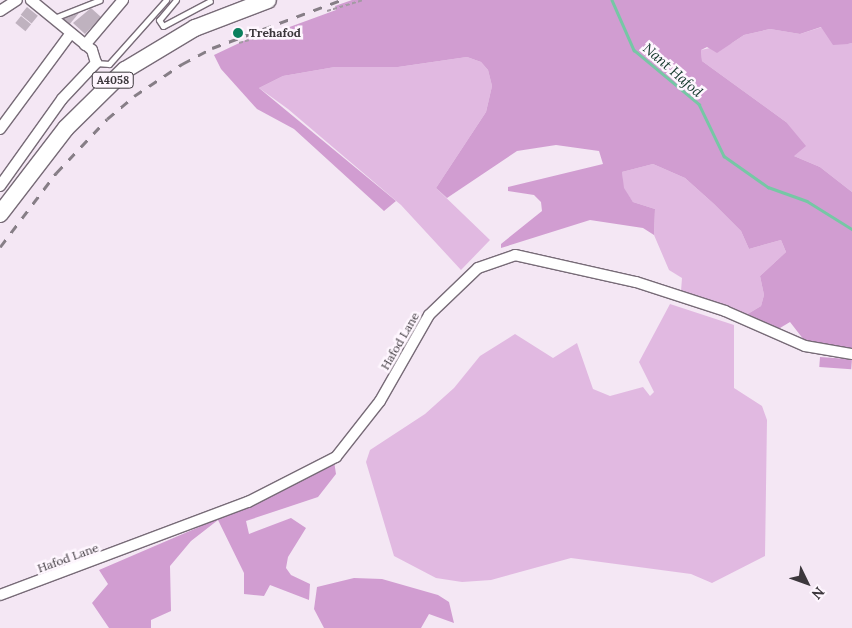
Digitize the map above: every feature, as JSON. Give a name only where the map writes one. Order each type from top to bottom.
[{"type":"main road","name":"A4058","points":[[0,214],[66,128],[125,70],[195,28],[268,0]]},
{"type":"street","points":[[0,10],[17,0]]},
{"type":"street","points":[[0,186],[62,100],[96,63],[92,50],[31,0]]},
{"type":"street","points":[[85,45],[123,0]]},
{"type":"street","points":[[0,129],[71,33]]},
{"type":"street","name":"Hafod Lane","points":[[0,595],[248,502],[336,457],[380,400],[429,315],[478,268],[515,255],[636,282],[725,311],[806,346],[852,354]]},
{"type":"lane","points":[[53,18],[100,0]]},
{"type":"lane","points":[[96,63],[109,64],[166,0]]},
{"type":"lane","points":[[176,0],[160,20],[163,26],[210,1]]},
{"type":"path","points":[[327,11],[362,0]]},
{"type":"path","points":[[239,43],[253,39]]},
{"type":"shaded area","points":[[352,0],[852,0],[852,43],[833,45],[821,27],[800,34],[770,29],[744,35],[717,53],[707,47],[701,50],[702,61],[786,122],[806,146],[794,156],[820,167],[852,192],[852,352],[815,346],[804,340],[790,322],[775,331],[746,315],[761,306],[764,295],[760,276],[786,252],[781,240],[749,249],[741,231],[685,178],[653,164],[622,172],[624,188],[633,202],[655,209],[654,235],[643,228],[590,220],[501,248],[501,244],[542,211],[541,202],[534,195],[508,191],[508,187],[603,164],[599,151],[556,145],[517,151],[447,198],[436,188],[486,112],[492,86],[488,70],[481,62],[467,57],[398,67],[335,67],[283,76],[259,88],[396,201],[384,211],[294,129],[257,109],[221,69],[214,55],[252,37],[254,40],[336,10],[335,6]]},
{"type":"shaded area","points":[[822,27],[848,44],[852,43],[852,192],[820,167],[794,156],[786,122],[702,61],[701,50],[732,43],[744,35],[770,29],[800,34]]},
{"type":"shaded area","points":[[467,57],[481,62],[488,70],[492,86],[486,112],[436,188],[490,240],[461,270],[401,205],[288,109],[259,88],[283,76],[335,67],[398,67]]},
{"type":"shaded area","points":[[653,164],[685,178],[741,231],[749,249],[781,240],[786,252],[760,276],[764,295],[761,306],[746,315],[681,291],[682,278],[669,270],[654,235],[655,209],[633,202],[623,188],[622,172]]},
{"type":"shaded area","points":[[670,304],[734,325],[734,388],[762,406],[767,420],[765,556],[712,583],[691,574],[571,558],[491,580],[462,582],[436,578],[394,556],[366,462],[370,450],[425,414],[454,388],[480,356],[515,334],[553,358],[577,343],[593,389],[610,396],[643,387],[650,396],[654,392],[639,362]]},
{"type":"shaded area","points":[[820,357],[852,359],[851,369],[819,367]]},
{"type":"shaded area","points":[[334,461],[336,474],[318,497],[246,521],[249,534],[291,518],[306,528],[288,557],[286,568],[291,575],[310,584],[309,600],[270,585],[264,596],[244,594],[244,573],[218,520],[191,541],[170,566],[171,611],[151,620],[151,628],[109,628],[92,603],[108,584],[99,570],[199,527]]},
{"type":"shaded area","points":[[354,578],[382,579],[438,595],[449,602],[454,623],[429,614],[421,628],[324,628],[314,609],[317,587]]},
{"type":"building","points":[[27,7],[38,16],[32,24],[21,15]]},
{"type":"building","points":[[91,8],[101,17],[85,34],[73,23]]},
{"type":"building","points":[[75,10],[79,13],[69,25],[62,20]]},
{"type":"building","points":[[21,16],[31,24],[25,31],[15,23]]},
{"type":"waterway","name":"Nant Hafod","points":[[612,0],[634,50],[699,104],[724,156],[768,187],[807,201],[852,229]]},
{"type":"railway","points":[[0,247],[56,173],[107,119],[134,96],[182,64],[212,48],[341,0]]},
{"type":"place","name":"Trehafod","points":[[238,33]]}]
